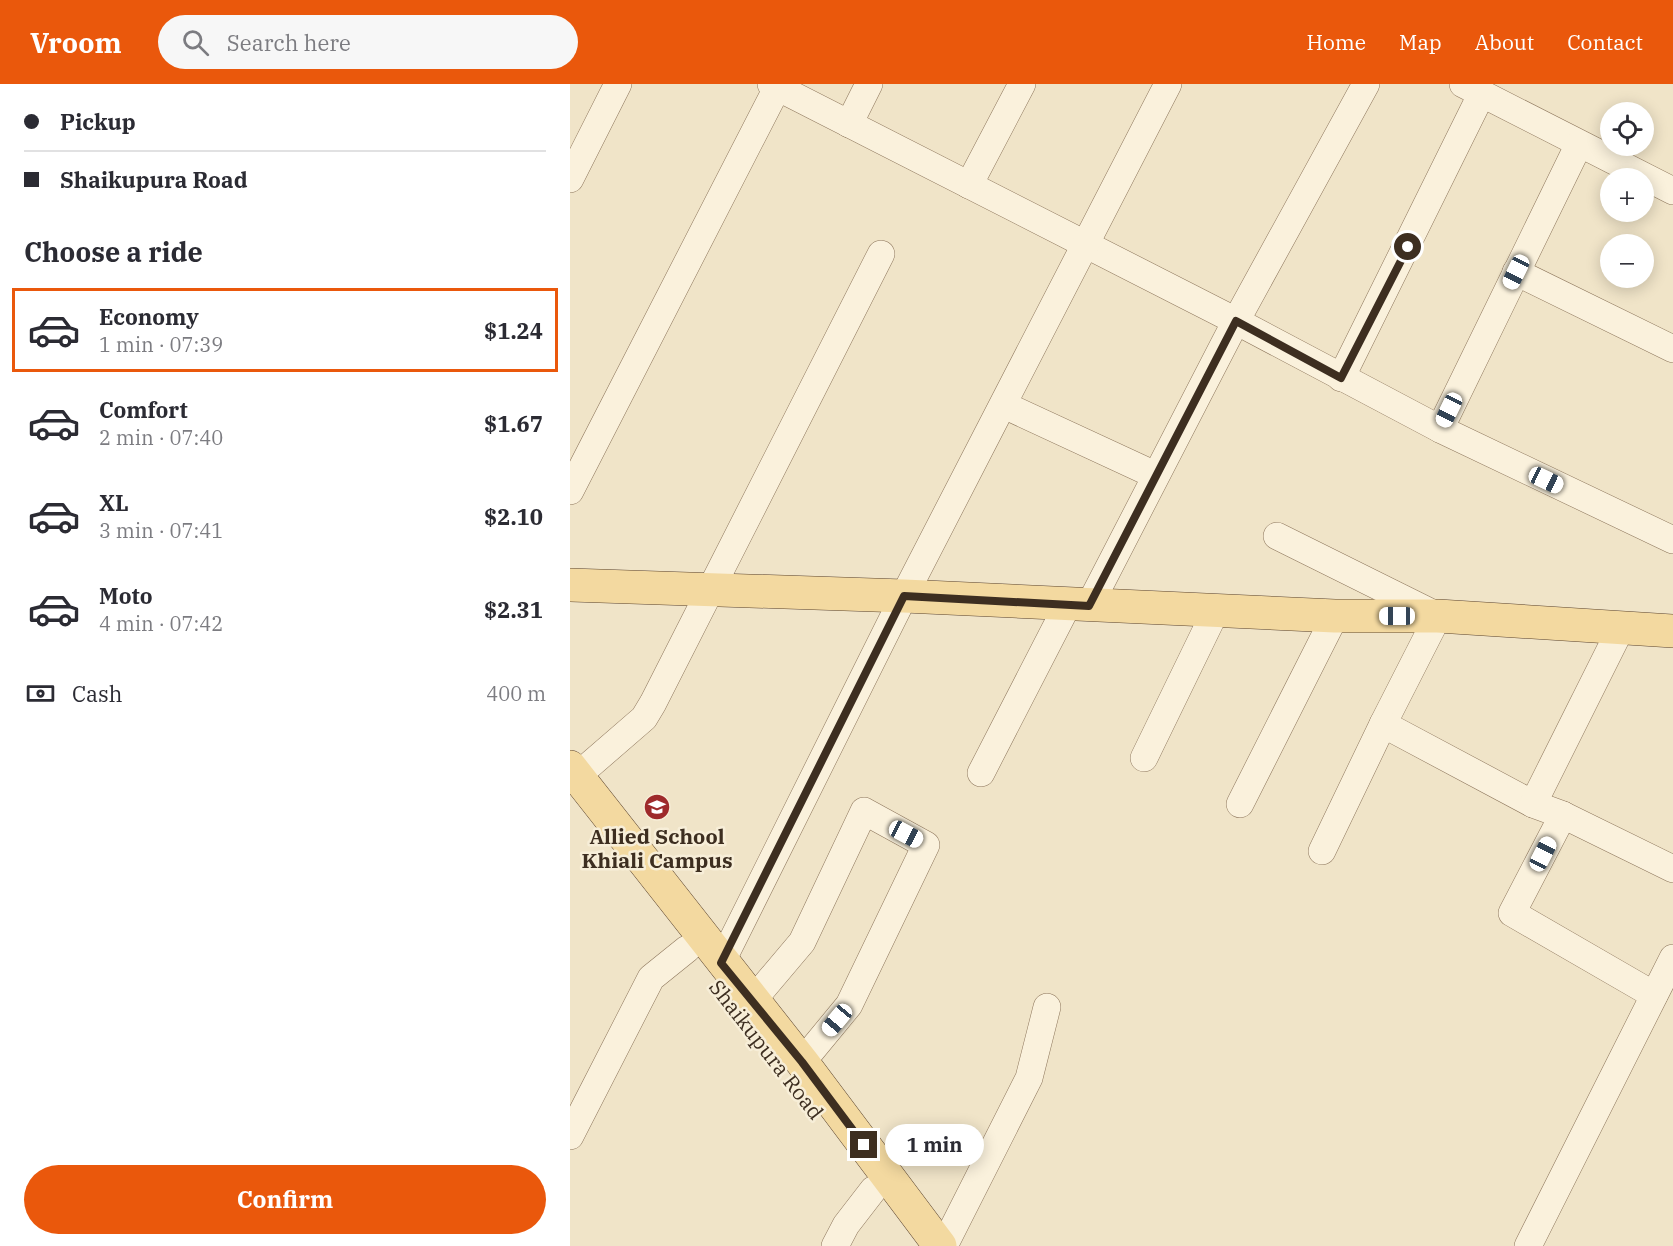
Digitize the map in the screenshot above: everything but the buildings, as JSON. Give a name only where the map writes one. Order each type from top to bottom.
[{"type":"main road","points":[[570,585],[904,596],[1335,616],[1438,616],[1673,631]]},
{"type":"main road","name":"Shaikupura Road","points":[[572,781],[687,949],[787,1073],[916,1246]]},
{"type":"main road","name":"Shaikupura Road","points":[[572,781],[753,1000],[942,1246]]},
{"type":"street","points":[[570,179],[618,84]]},
{"type":"street","points":[[849,124],[869,84]]},
{"type":"street","points":[[969,185],[1022,84]]},
{"type":"street","points":[[721,963],[904,596],[1168,84]]},
{"type":"street","points":[[981,772],[1155,475],[1236,321],[1366,84]]},
{"type":"street","points":[[570,491],[776,85],[1236,321],[1440,429],[1673,540]]},
{"type":"street","points":[[1341,378],[1473,89],[1673,191]]},
{"type":"street","points":[[1440,429],[1580,144]]},
{"type":"street","points":[[572,781],[644,718],[712,589],[881,254]]},
{"type":"street","points":[[1516,272],[1673,349]]},
{"type":"street","points":[[1004,405],[1155,475]]},
{"type":"street","points":[[1277,536],[1438,616],[1322,851]]},
{"type":"street","points":[[1144,758],[1216,610]]},
{"type":"street","points":[[1240,804],[1335,616]]},
{"type":"street","points":[[1533,804],[1621,628]]},
{"type":"street","points":[[1383,724],[1533,804],[1563,815],[1673,869]]},
{"type":"street","points":[[753,1000],[802,942],[864,812],[927,845],[849,1005],[802,1062]]},
{"type":"street","points":[[1563,815],[1512,913],[1654,995]]},
{"type":"street","points":[[570,1136],[651,978],[687,949]]},
{"type":"street","points":[[1528,1246],[1673,958]]},
{"type":"street","points":[[942,1246],[1029,1078],[1047,1007]]},
{"type":"street","points":[[835,1246],[846,1225],[873,1190]]},
{"type":"place","name":"Allied School Khiali Campus","points":[[657,807]]},
{"type":"route","points":[[864,1145],[802,1062],[721,963],[904,596],[1089,606],[1236,321],[1341,378],[1408,247]]}]
